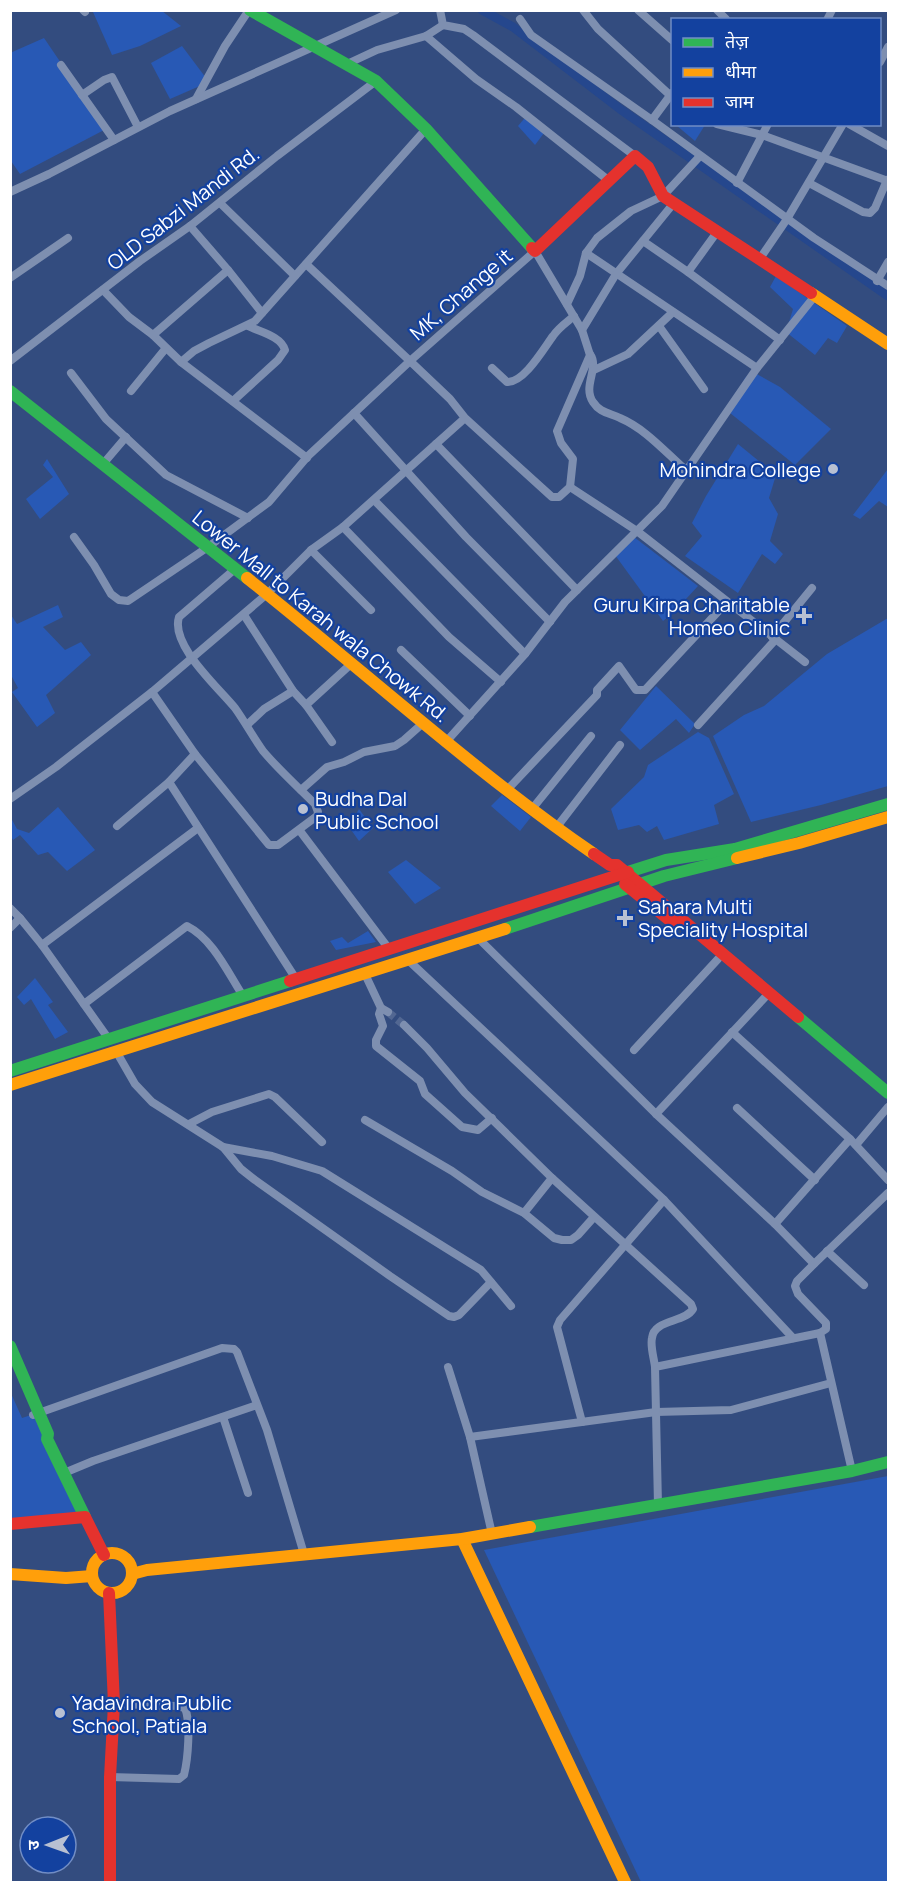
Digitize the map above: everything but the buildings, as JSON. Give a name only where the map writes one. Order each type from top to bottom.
[{"type":"main road","points":[[249,10],[313,48],[376,81],[426,129],[535,251],[635,156],[648,167],[668,200],[888,344]]},
{"type":"main road","name":"Lower Mall to Karah wala Chowk Rd.","points":[[10,391],[235,568],[445,743],[556,828],[610,865],[616,865],[622,875],[634,886]]},
{"type":"main road","points":[[10,1085],[478,938],[691,868],[799,843],[854,821],[888,804]]},
{"type":"main road","points":[[10,1071],[666,860],[735,849],[854,821],[888,817]]},
{"type":"main road","points":[[634,886],[718,959],[767,995],[888,1103]]},
{"type":"main road","points":[[634,886],[888,1093]]},
{"type":"main road","points":[[427,938],[433,952]]},
{"type":"main road","points":[[10,1346],[36,1414]]},
{"type":"main road","points":[[10,1361],[48,1434],[47,1439],[104,1554]]},
{"type":"main road","points":[[132,1574],[147,1570],[462,1539],[852,1471],[888,1462]]},
{"type":"main road","points":[[10,1524],[85,1517]]},
{"type":"main road","points":[[462,1539],[626,1882]]},
{"type":"main road","points":[[104,1554],[123,1556],[128,1561],[132,1574],[122,1591],[109,1593],[98,1587],[92,1576],[94,1563],[104,1554]]},
{"type":"main road","points":[[10,1574],[66,1578],[92,1576]]},
{"type":"main road","points":[[109,1593],[114,1704],[110,1777],[110,1882]]},
{"type":"street","points":[[196,99],[225,46],[249,10]]},
{"type":"street","points":[[10,192],[196,99],[396,10]]},
{"type":"street","points":[[583,10],[598,29],[671,94]]},
{"type":"street","points":[[638,10],[671,39]]},
{"type":"street","points":[[347,64],[377,50],[426,36],[441,16],[473,35],[635,156]]},
{"type":"street","points":[[520,19],[531,35],[652,120],[698,159],[737,183],[785,222],[888,286]]},
{"type":"street","points":[[426,36],[477,79],[516,106],[608,180]]},
{"type":"street","points":[[61,65],[114,140]]},
{"type":"street","points":[[82,95],[112,77],[138,128]]},
{"type":"street","name":"OLD Sabzi Mandi Rd.","points":[[10,361],[140,261],[190,226],[376,81]]},
{"type":"street","points":[[652,120],[671,96]]},
{"type":"street","points":[[725,126],[762,135],[888,180],[875,208],[870,213],[863,212],[809,183]]},
{"type":"street","points":[[737,183],[767,126]]},
{"type":"street","points":[[759,260],[785,222],[842,126]]},
{"type":"street","points":[[853,126],[888,146]]},
{"type":"street","points":[[181,362],[208,343],[248,326],[262,313],[426,129]]},
{"type":"street","points":[[582,330],[616,274],[643,241],[688,170],[698,159]]},
{"type":"street","points":[[567,304],[580,276],[586,253],[597,238],[631,211],[668,200]]},
{"type":"street","points":[[220,203],[296,276]]},
{"type":"street","points":[[190,226],[262,313]]},
{"type":"street","points":[[688,272],[717,232]]},
{"type":"street","points":[[10,278],[68,238]]},
{"type":"street","points":[[643,241],[780,340]]},
{"type":"street","name":"MK, Change it","points":[[570,487],[560,497],[552,497],[465,418],[450,399],[410,361],[535,251],[582,330],[593,360],[594,370],[590,377],[589,390],[594,404],[602,412],[636,426],[687,471]]},
{"type":"street","points":[[586,253],[757,368]]},
{"type":"street","points":[[877,281],[888,261]]},
{"type":"street","points":[[74,537],[111,594],[124,602],[208,547],[269,502],[307,458],[410,361],[306,264]]},
{"type":"street","points":[[153,335],[228,270]]},
{"type":"street","points":[[103,290],[129,317],[153,335],[181,362],[307,458]]},
{"type":"street","points":[[445,743],[501,682],[577,590],[662,506],[757,368],[814,297]]},
{"type":"street","points":[[594,370],[628,354],[673,312]]},
{"type":"street","points":[[492,368],[507,382],[514,382],[536,360],[554,333],[574,316]]},
{"type":"street","points":[[233,401],[278,360],[285,350],[278,340],[248,326]]},
{"type":"street","points":[[659,326],[704,389]]},
{"type":"street","points":[[130,391],[166,348]]},
{"type":"street","points":[[590,355],[557,431],[561,443],[573,459],[570,487],[637,531],[805,662]]},
{"type":"street","points":[[71,373],[106,419],[166,475],[248,518]]},
{"type":"street","points":[[354,413],[473,545],[550,622]]},
{"type":"street","points":[[10,799],[56,767],[192,659],[267,594],[311,550],[343,528],[465,418]]},
{"type":"street","points":[[103,464],[126,437]]},
{"type":"street","points":[[436,444],[577,590]]},
{"type":"street","points":[[374,500],[525,654]]},
{"type":"street","points":[[343,528],[449,637],[501,682]]},
{"type":"street","points":[[311,550],[371,610]]},
{"type":"street","points":[[152,692],[195,754],[269,844],[278,845],[300,831],[317,816],[315,804],[262,749],[247,725],[192,659],[179,634],[176,624],[179,617],[235,568]]},
{"type":"street","points":[[698,725],[774,638],[812,588]]},
{"type":"street","points":[[507,790],[597,695],[597,690],[619,666],[636,690],[645,690],[727,602]]},
{"type":"street","points":[[244,615],[293,691],[306,705],[332,742]]},
{"type":"street","points":[[401,650],[470,716]]},
{"type":"street","points":[[306,705],[351,664]]},
{"type":"street","points":[[247,725],[264,710],[293,691]]},
{"type":"street","points":[[301,790],[327,767],[364,752],[395,746],[422,724]]},
{"type":"street","points":[[532,809],[591,736]]},
{"type":"street","points":[[556,828],[620,745]]},
{"type":"street","points":[[117,826],[169,782],[195,754]]},
{"type":"street","points":[[169,782],[297,980]]},
{"type":"street","points":[[42,945],[198,828]]},
{"type":"street","points":[[300,831],[389,950]]},
{"type":"street","points":[[10,908],[42,945],[108,1039]]},
{"type":"street","points":[[10,928],[20,918]]},
{"type":"street","points":[[84,1004],[187,926],[196,930],[209,945],[243,996]]},
{"type":"street","points":[[478,938],[656,1114],[775,1224],[814,1264]]},
{"type":"street","points":[[407,959],[664,1200],[793,1338]]},
{"type":"street","points":[[634,1050],[718,959]]},
{"type":"street","points":[[364,972],[385,1010],[379,1014],[383,1026],[376,1040],[376,1046],[420,1081],[425,1094],[462,1127],[478,1130],[492,1118]]},
{"type":"street","points":[[656,1114],[767,995]]},
{"type":"street","points":[[404,1025],[465,1092],[552,1178],[691,1304],[693,1309],[690,1313],[661,1326],[654,1331],[651,1338],[655,1367],[658,1505]]},
{"type":"street","points":[[732,1032],[853,1142],[888,1179]]},
{"type":"street","points":[[116,1051],[142,1092],[152,1102],[224,1147],[241,1169],[255,1180],[449,1316],[459,1315],[491,1282]]},
{"type":"street","points":[[189,1124],[212,1112],[269,1094],[275,1096],[322,1142]]},
{"type":"street","points":[[775,1224],[888,1107]]},
{"type":"street","points":[[737,1108],[815,1180]]},
{"type":"street","points":[[365,1120],[452,1171],[482,1192],[524,1213],[554,1238],[571,1240],[594,1216]]},
{"type":"street","points":[[224,1147],[272,1156],[322,1172],[481,1270],[510,1306]]},
{"type":"street","points":[[524,1213],[552,1178]]},
{"type":"street","points":[[655,1367],[820,1333],[826,1329],[826,1323],[798,1294],[795,1286],[797,1281],[888,1192]]},
{"type":"street","points":[[582,1422],[557,1327],[560,1320],[664,1200]]},
{"type":"street","points":[[827,1251],[864,1286]]},
{"type":"street","points":[[820,1333],[852,1471]]},
{"type":"street","points":[[36,1414],[228,1347],[237,1352],[267,1430],[304,1554]]},
{"type":"street","points":[[448,1367],[470,1437],[492,1534]]},
{"type":"street","points":[[470,1437],[656,1412],[731,1410],[831,1383]]},
{"type":"street","points":[[64,1473],[257,1405]]},
{"type":"street","points":[[223,1417],[248,1493]]},
{"type":"street","points":[[110,1777],[178,1779],[184,1775],[187,1750],[185,1708],[114,1704]]},
{"type":"shaded area","points":[[162,11],[181,26],[140,46],[112,55],[93,12]]},
{"type":"shaded area","points":[[44,38],[106,129],[20,174],[11,161],[10,53]]},
{"type":"shaded area","points":[[182,46],[209,82],[170,99],[151,63]]},
{"type":"shaded area","points":[[529,113],[547,129],[535,145],[518,126]]},
{"type":"shaded area","points":[[677,126],[704,126],[695,141]]},
{"type":"shaded area","points":[[776,276],[847,326],[837,343],[828,338],[815,355],[786,332],[793,309],[770,287]]},
{"type":"shaded area","points":[[753,372],[780,387],[831,429],[795,465],[730,413],[745,378]]},
{"type":"shaded area","points":[[738,444],[776,475],[769,498],[778,514],[770,541],[783,554],[775,564],[762,554],[738,593],[685,556],[702,536],[692,523]]},
{"type":"shaded area","points":[[47,459],[69,494],[40,519],[26,499],[53,477],[43,465]]},
{"type":"shaded area","points":[[888,469],[888,507],[879,501],[860,519],[853,515]]},
{"type":"shaded area","points":[[634,537],[698,586],[663,621],[615,555]]},
{"type":"shaded area","points":[[58,605],[63,617],[43,627],[65,650],[81,642],[91,655],[46,695],[55,713],[37,727],[12,692],[18,688],[11,675],[11,615],[17,624]]},
{"type":"shaded area","points":[[888,618],[888,786],[751,822],[713,736],[744,715],[764,706],[827,654]]},
{"type":"shaded area","points":[[656,686],[695,724],[689,733],[676,719],[640,750],[620,730]]},
{"type":"shaded area","points":[[698,732],[709,738],[734,794],[714,805],[719,824],[664,840],[657,826],[647,832],[639,825],[618,830],[611,809],[644,777],[648,765]]},
{"type":"shaded area","points":[[502,795],[531,817],[520,831],[491,806]]},
{"type":"shaded area","points":[[58,807],[95,850],[67,871],[48,852],[38,855],[20,835],[13,840],[11,836],[11,818],[17,829],[29,833]]},
{"type":"shaded area","points":[[359,809],[373,828],[359,841],[349,827]]},
{"type":"shaded area","points":[[406,860],[441,888],[415,904],[388,872]]},
{"type":"shaded area","points":[[368,931],[376,942],[336,950],[330,941],[342,937],[348,943]]},
{"type":"shaded area","points":[[35,978],[53,1002],[48,1005],[68,1032],[55,1039],[31,999],[24,1005],[17,997]]},
{"type":"shaded area","points":[[10,1391],[22,1418],[40,1412],[84,1513],[11,1522]]},
{"type":"shaded area","points":[[888,1476],[888,1882],[641,1882],[484,1550]]},
{"type":"waterway","points":[[482,10],[513,27],[620,109],[888,296]]},
{"type":"tunnel","points":[[388,1012],[404,1025]]},
{"type":"traffic: fast","points":[[250,10],[376,81],[426,129],[532,248]]},
{"type":"traffic: fast","points":[[10,391],[247,578]]},
{"type":"traffic: fast","points":[[628,872],[666,860],[735,849],[888,804]]},
{"type":"traffic: fast","points":[[505,929],[664,876],[737,858]]},
{"type":"traffic: fast","points":[[10,1071],[290,981]]},
{"type":"traffic: fast","points":[[798,1017],[888,1093]]},
{"type":"traffic: fast","points":[[10,1346],[48,1434],[47,1439],[85,1517]]},
{"type":"traffic: fast","points":[[530,1527],[852,1471],[888,1462]]},
{"type":"traffic: slow","points":[[811,293],[888,344]]},
{"type":"traffic: slow","points":[[247,578],[461,754],[594,854]]},
{"type":"traffic: slow","points":[[737,858],[888,817]]},
{"type":"traffic: slow","points":[[10,1085],[505,929]]},
{"type":"traffic: slow","points":[[132,1574],[147,1570],[462,1539],[530,1527]]},
{"type":"traffic: slow","points":[[462,1539],[625,1882]]},
{"type":"traffic: slow","points":[[112,1553],[126,1559],[132,1573],[126,1587],[112,1593],[98,1587],[92,1573],[98,1559],[112,1553]]},
{"type":"traffic: slow","points":[[10,1574],[66,1578],[92,1576]]},
{"type":"traffic: jam","points":[[532,248],[535,251],[635,156],[648,167],[663,196],[811,293]]},
{"type":"traffic: jam","points":[[594,854],[610,865],[617,865],[798,1017]]},
{"type":"traffic: jam","points":[[290,981],[628,872]]},
{"type":"traffic: jam","points":[[625,884],[672,922]]},
{"type":"traffic: jam","points":[[10,1524],[85,1517],[104,1555]]},
{"type":"traffic: jam","points":[[109,1593],[114,1704],[110,1777],[110,1882]]},
{"type":"place","name":"Mohindra College","points":[[833,469]]},
{"type":"place","name":"Guru Kirpa Charitable Homeo Clinic","points":[[804,616]]},
{"type":"place","name":"Budha Dal Public School","points":[[303,809]]},
{"type":"place","name":"Sahara Multi Speciality Hospital","points":[[625,918]]},
{"type":"place","name":"Yadavindra Public School, Patiala","points":[[60,1713]]}]
